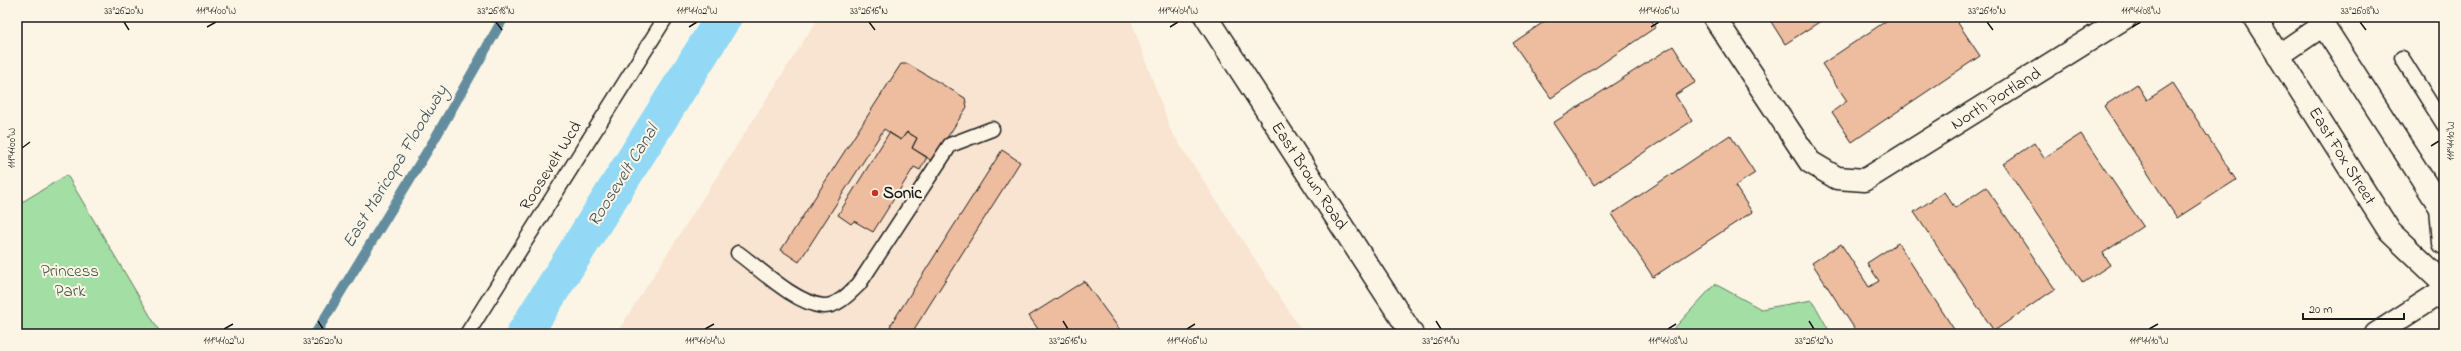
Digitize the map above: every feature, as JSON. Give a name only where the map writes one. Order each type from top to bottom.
[{"type":"street","name":"East Brown Road","points":[[1206,17],[1412,334]]},
{"type":"street","name":"North Portland","points":[[1714,17],[1810,162],[1838,178],[1865,180],[2126,17]]},
{"type":"street","name":"East Fox Street","points":[[2254,17],[2390,232],[2444,284]]},
{"type":"street","points":[[2278,56],[2320,21],[2440,208],[2444,243]]},
{"type":"street","points":[[2376,334],[2444,290]]},
{"type":"lane","name":"Roosevelt Wcd","points":[[467,334],[666,17]]},
{"type":"lane","points":[[2402,58],[2444,125]]},
{"type":"lane","points":[[738,253],[796,296],[824,306],[838,302],[859,284],[950,145],[992,130]]},
{"type":"shaded area","points":[[819,17],[1130,17],[1171,131],[1304,334],[616,334]]},
{"type":"green space","name":"Princess Park","points":[[67,175],[161,334],[17,334],[17,205]]},
{"type":"green space","points":[[1715,284],[1761,309],[1812,300],[1831,334],[1669,334]]},
{"type":"building","points":[[1551,17],[1649,17],[1656,27],[1551,98],[1513,43]]},
{"type":"building","points":[[1768,17],[1827,17],[1785,44]]},
{"type":"building","points":[[1892,17],[1954,17],[1980,56],[1852,142],[1832,112],[1847,101],[1822,64]]},
{"type":"building","points":[[1673,46],[1696,82],[1675,95],[1692,121],[1594,185],[1553,123]]},
{"type":"building","points":[[901,64],[908,64],[965,98],[967,107],[932,161],[912,148],[917,138],[907,132],[901,140],[884,129],[799,262],[781,250]]},
{"type":"building","points":[[2173,83],[2236,180],[2177,218],[2104,106],[2137,84],[2147,100]]},
{"type":"building","name":"Sonic","points":[[907,132],[917,138],[912,148],[927,157],[920,170],[914,167],[873,232],[854,221],[851,224],[838,215],[889,133],[901,140]]},
{"type":"building","points":[[2081,134],[2143,226],[2103,253],[2110,265],[2083,283],[2003,164],[2034,143],[2044,158]]},
{"type":"building","points":[[1730,135],[1755,173],[1735,186],[1752,212],[1653,277],[1612,214]]},
{"type":"building","points":[[1002,150],[1020,162],[911,334],[902,334],[890,326]]},
{"type":"building","points":[[1986,187],[2055,289],[1994,331],[1914,212],[1944,192],[1955,208]]},
{"type":"building","points":[[1898,243],[1957,334],[1858,334],[1812,263],[1841,244],[1869,287],[1879,281],[1867,263]]},
{"type":"building","points":[[1084,281],[1123,334],[1030,334],[1038,329],[1029,316]]},
{"type":"waterway","name":"East Maricopa Floodway","points":[[315,334],[434,140],[504,17]]},
{"type":"waterway","name":"Roosevelt Canal","points":[[524,334],[724,17]]},
{"type":"place","name":"Sonic","points":[[875,193]]}]
